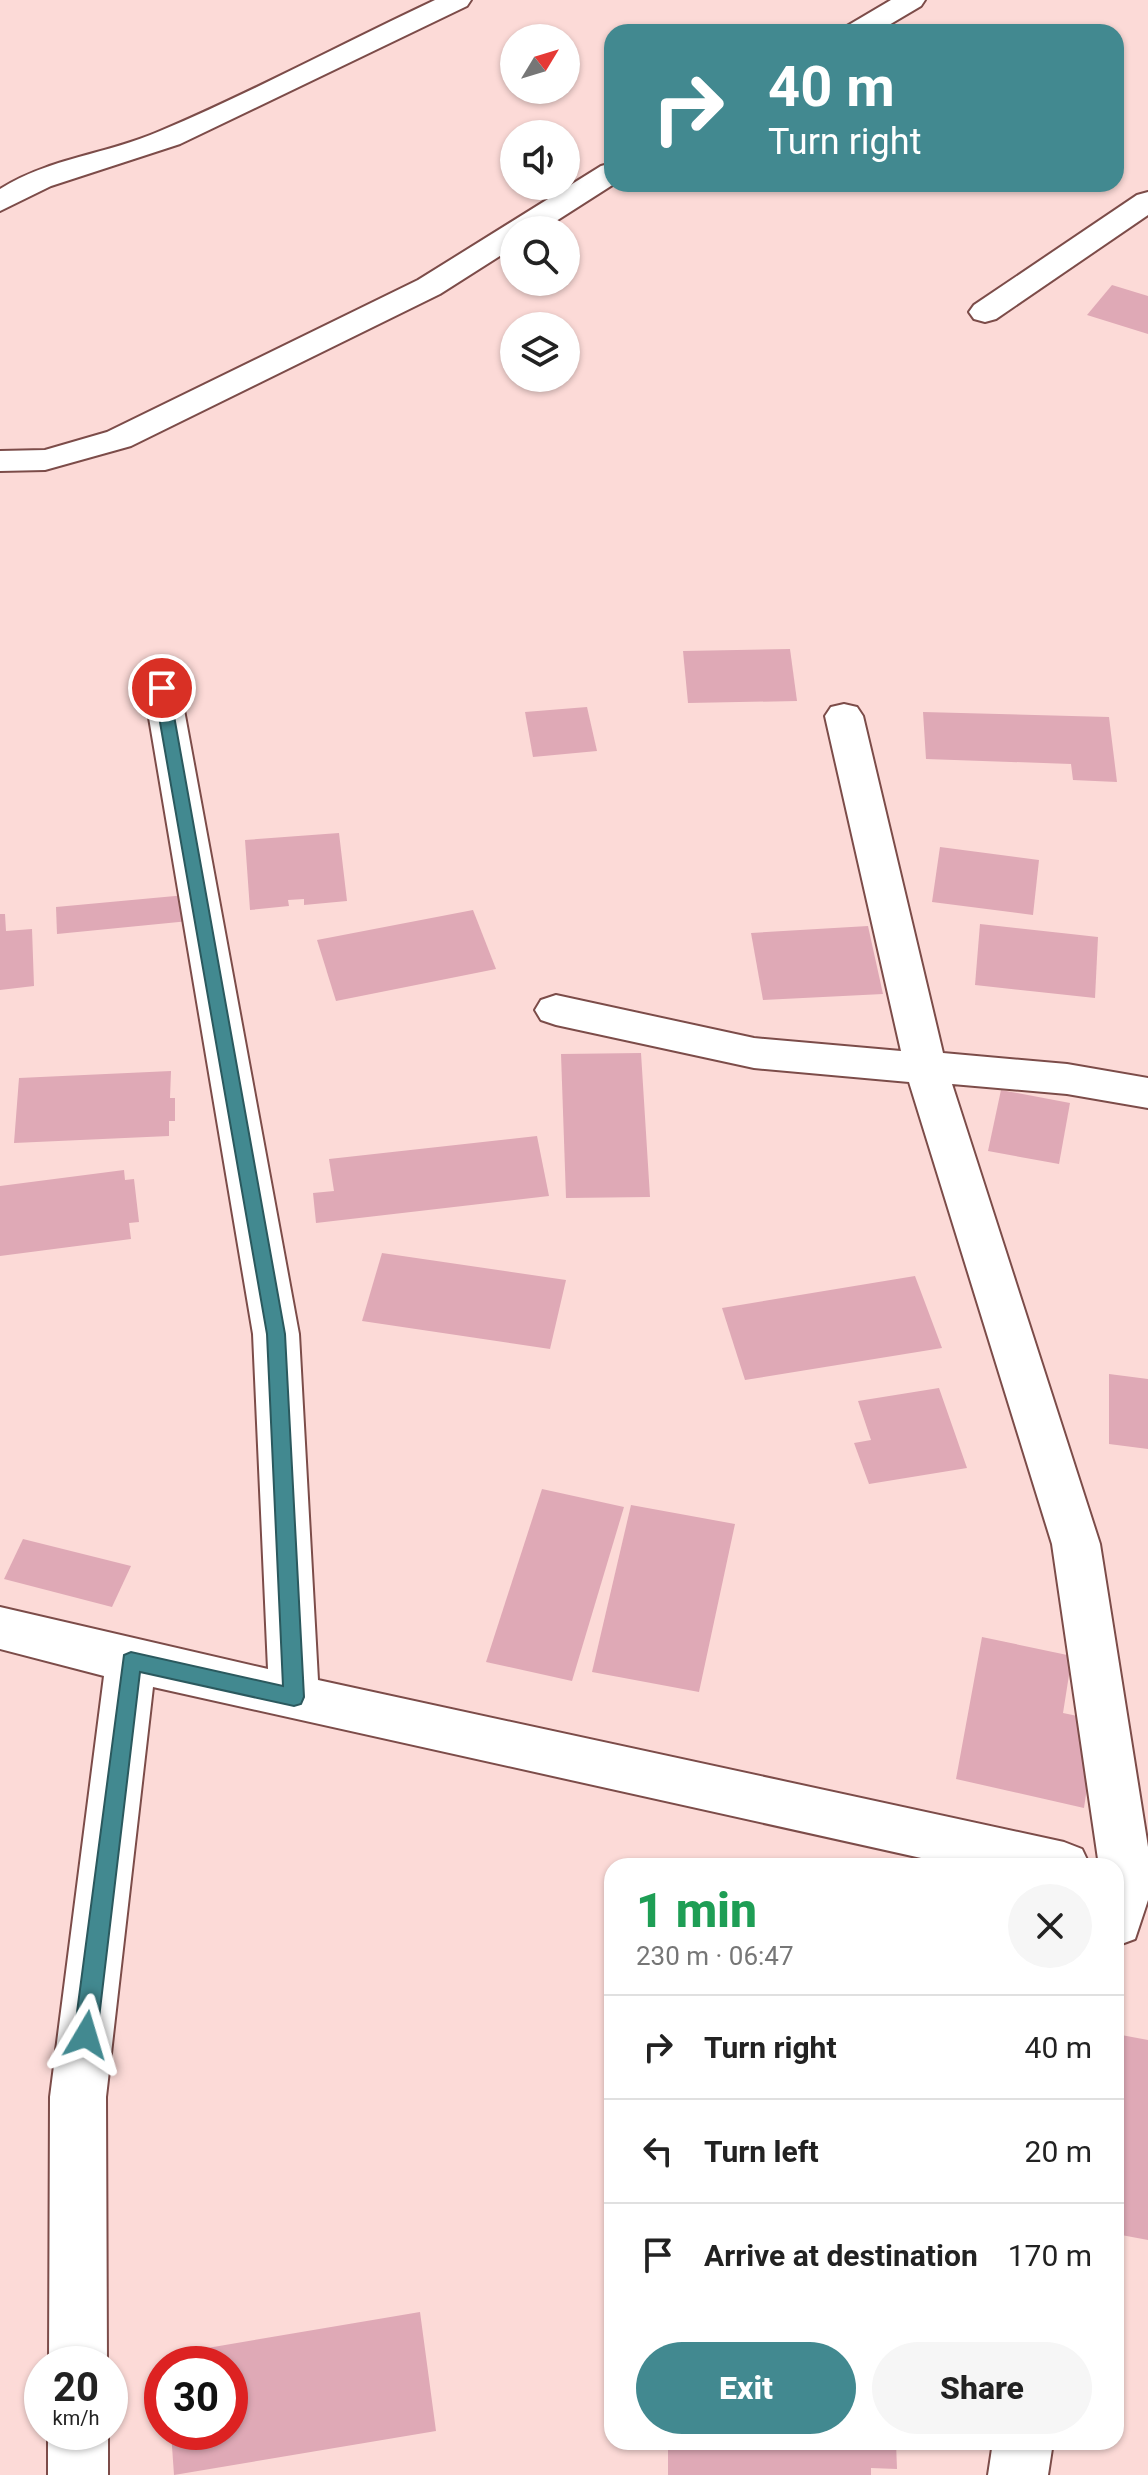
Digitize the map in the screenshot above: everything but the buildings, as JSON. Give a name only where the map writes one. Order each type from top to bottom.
[{"type":"street","points":[[0,202],[23,185],[167,139],[457,0]]},
{"type":"street","points":[[870,24],[911,0]]},
{"type":"street","points":[[543,216],[604,177]]},
{"type":"street","points":[[985,312],[1148,201]]},
{"type":"street","points":[[0,461],[26,465],[78,453],[119,439],[429,287],[500,243]]},
{"type":"street","points":[[162,688],[276,1334],[294,1697]]},
{"type":"street","points":[[844,716],[925,1066],[1076,1544],[1122,1858]]},
{"type":"street","points":[[556,1010],[754,1053],[841,1063],[925,1066],[1067,1079],[1148,1093]]},
{"type":"street","points":[[0,1628],[131,1661],[1028,1858]]},
{"type":"street","points":[[78,2346],[78,2097],[131,1661]]},
{"type":"street","points":[[1124,1871],[1127,1891]]},
{"type":"street","points":[[78,2450],[78,2475]]},
{"type":"street","points":[[1018,2475],[1022,2450]]},
{"type":"route","points":[[86,2035],[131,1661],[294,1697],[276,1334],[162,688]]}]
